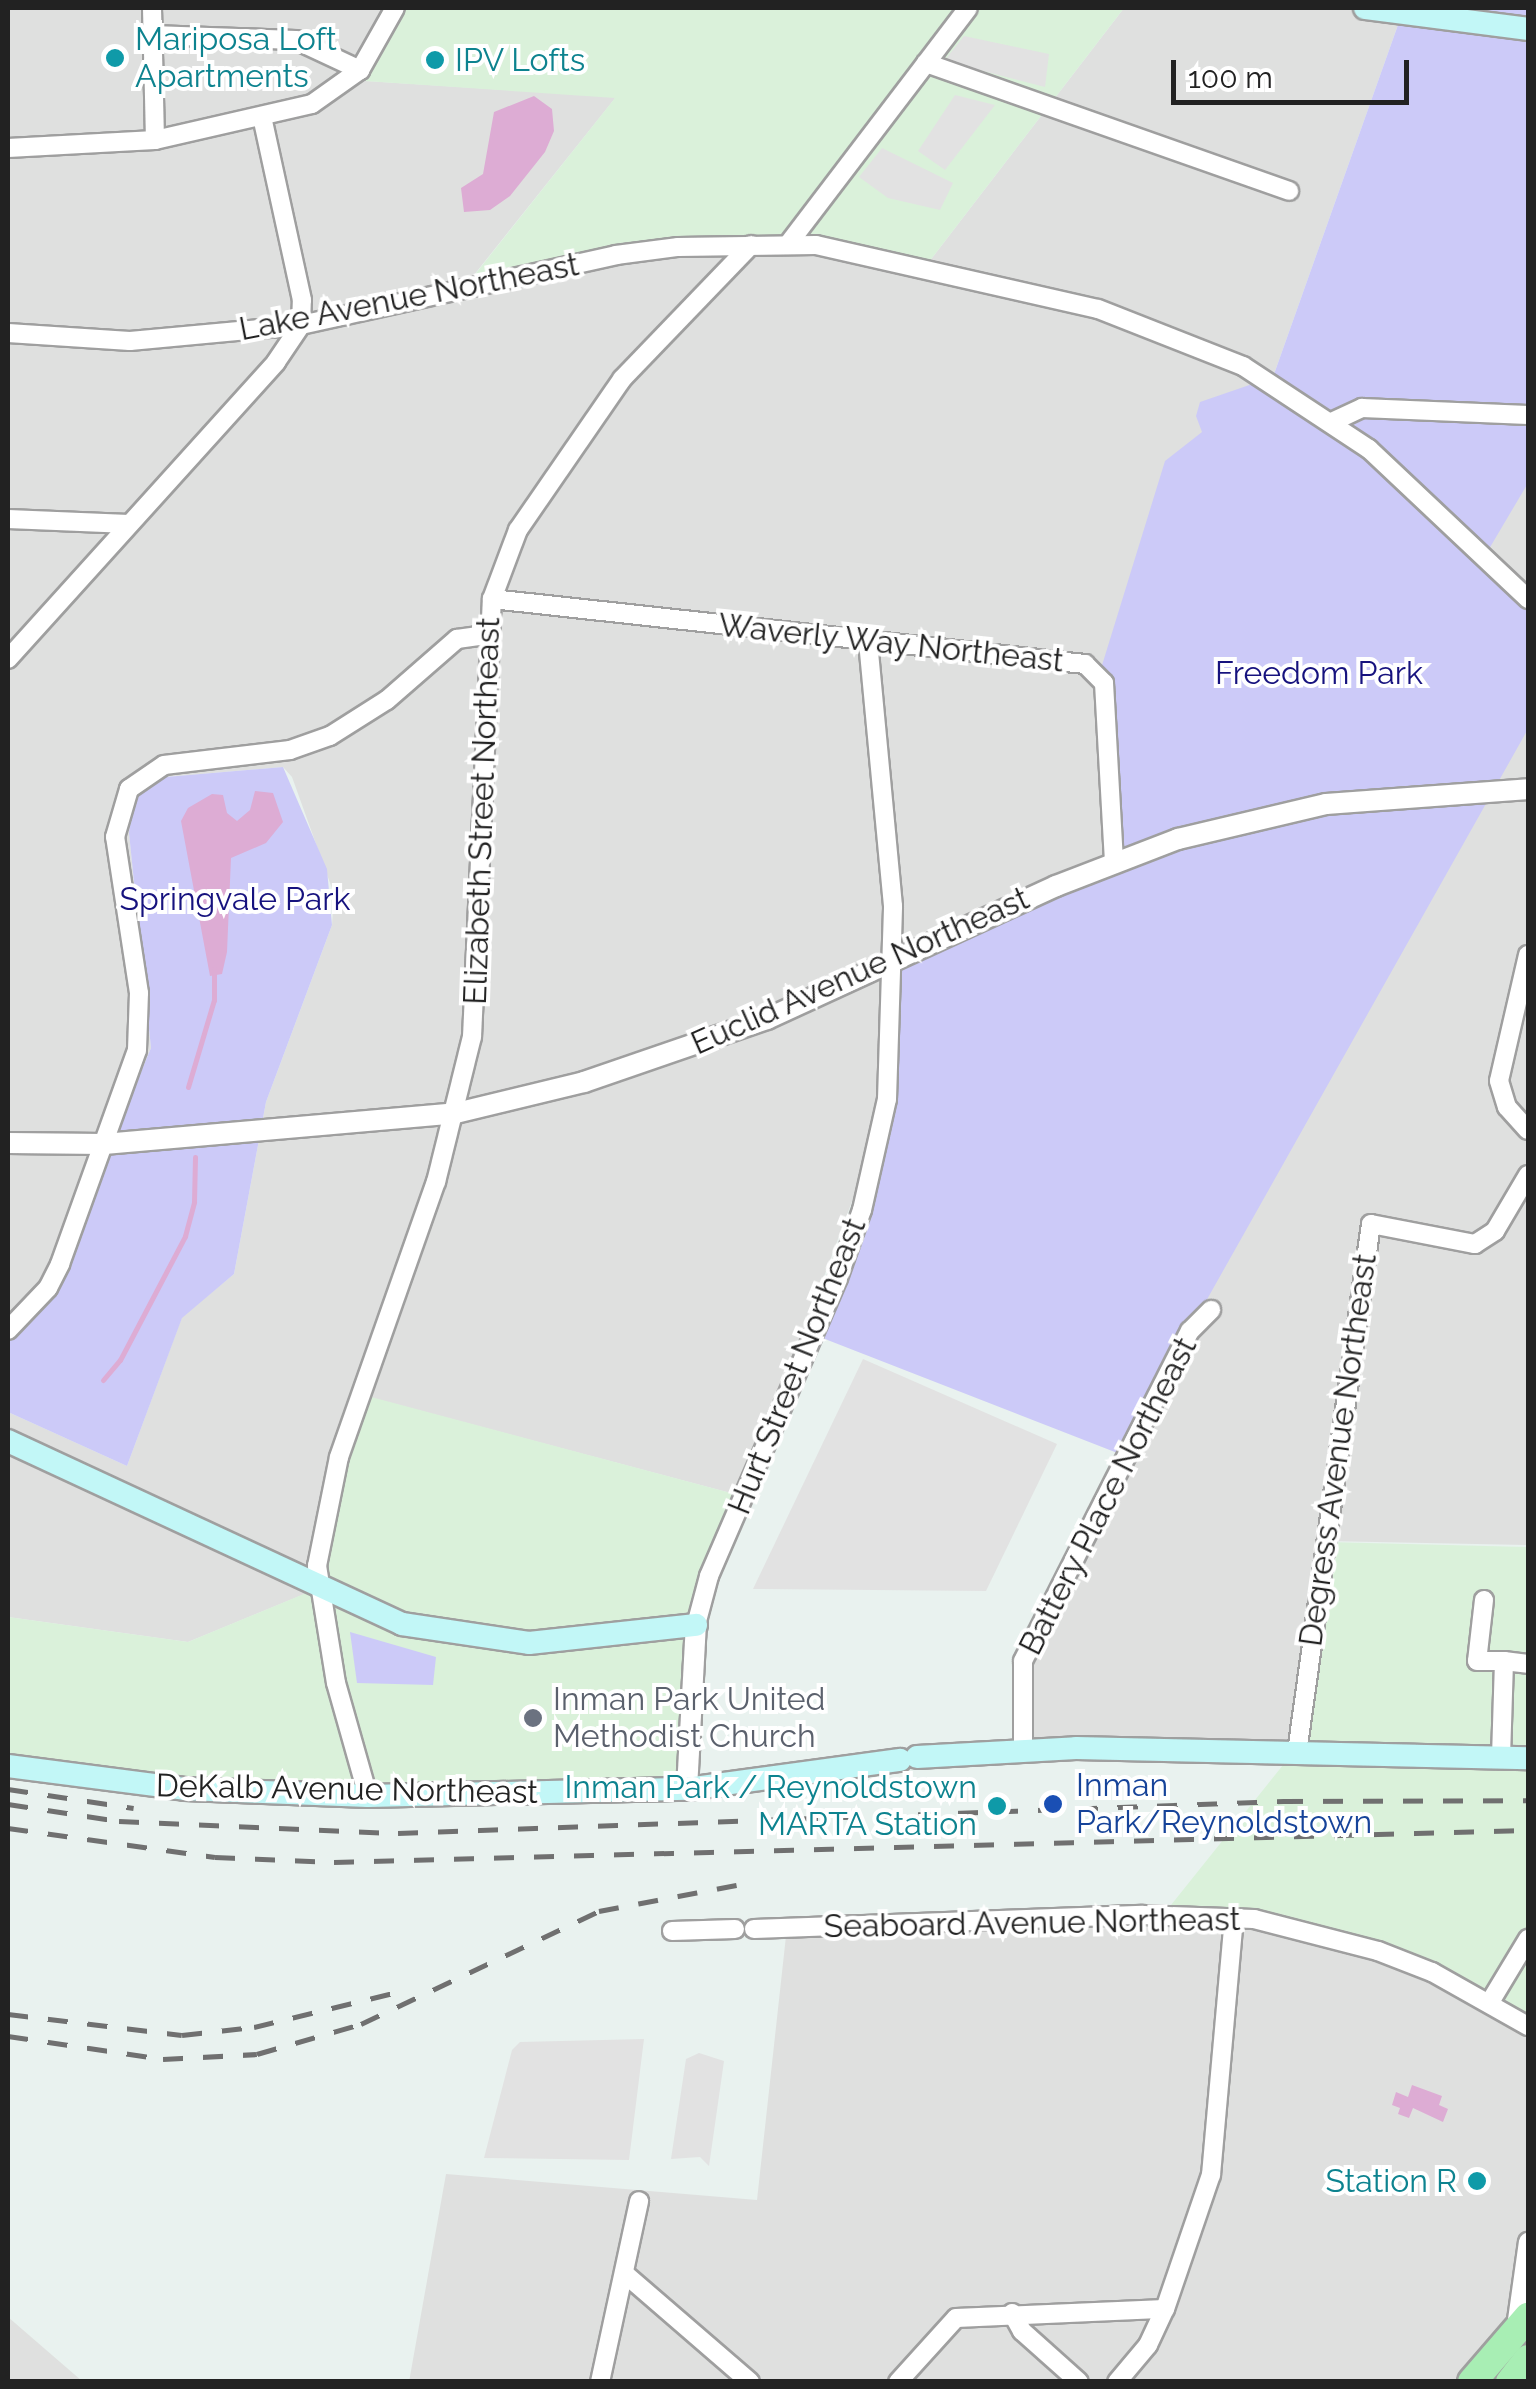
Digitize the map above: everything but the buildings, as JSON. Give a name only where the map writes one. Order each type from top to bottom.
[{"type":"highway","points":[[1472,2382],[1522,2325]]},
{"type":"highway","points":[[1510,2382],[1528,2359]]},
{"type":"main road","points":[[1365,8],[1528,29]]},
{"type":"main road","points":[[8,1441],[319,1590],[402,1624],[491,1642],[567,1642],[696,1625]]},
{"type":"main road","name":"DeKalb Avenue Northeast","points":[[8,1766],[185,1789],[368,1796],[687,1789],[909,1759],[1023,1750],[1528,1758]]},
{"type":"street","points":[[152,8],[155,140]]},
{"type":"street","points":[[8,148],[155,140],[330,96],[360,70],[395,8]]},
{"type":"street","points":[[790,243],[968,8]]},
{"type":"street","points":[[152,35],[296,40],[360,70]]},
{"type":"street","points":[[926,63],[1289,191]]},
{"type":"street","points":[[8,659],[276,362],[301,325],[302,300],[262,116]]},
{"type":"street","name":"Lake Avenue Northeast","points":[[8,333],[130,340],[301,325],[616,255],[790,243],[942,272],[1169,332],[1253,371],[1334,421],[1528,599]]},
{"type":"street","name":"Elizabeth Street Northeast","points":[[368,1796],[319,1590],[317,1566],[340,1457],[456,1113],[480,961],[486,635],[492,599],[518,530],[622,379],[751,246]]},
{"type":"street","points":[[1334,421],[1362,408],[1528,415]]},
{"type":"street","points":[[8,519],[128,524]]},
{"type":"street","name":"Waverly Way Northeast","points":[[492,599],[868,640],[1097,670],[1104,683],[1114,861]]},
{"type":"street","points":[[8,1330],[54,1276],[130,1077],[140,1023],[115,837],[129,788],[164,766],[290,750],[330,736],[387,700],[461,637],[486,635]]},
{"type":"street","name":"Hurt Street Northeast","points":[[687,1789],[696,1625],[709,1576],[862,1210],[887,1099],[894,961],[868,640]]},
{"type":"street","name":"Euclid Avenue Northeast","points":[[8,1144],[104,1144],[456,1113],[628,1069],[767,1019],[1114,861],[1225,826],[1326,804],[1528,790]]},
{"type":"street","points":[[1528,955],[1499,1080],[1506,1107],[1528,1130]]},
{"type":"street","name":"Degress Avenue Northeast","points":[[1297,1752],[1371,1224],[1474,1244],[1495,1230],[1528,1174]]},
{"type":"street","name":"Battery Place Northeast","points":[[1023,1750],[1023,1661],[1190,1332],[1211,1310]]},
{"type":"street","points":[[1484,1600],[1477,1660],[1528,1664]]},
{"type":"street","points":[[1500,1757],[1504,1661]]},
{"type":"street","name":"Seaboard Avenue Northeast","points":[[672,1930],[1143,1914],[1234,1918],[1378,1951],[1490,2002],[1528,2026]]},
{"type":"street","points":[[1117,2382],[1148,2345],[1165,2309],[1211,2175],[1234,1918]]},
{"type":"street","points":[[1490,2002],[1528,1939]]},
{"type":"street","points":[[600,2382],[639,2202]]},
{"type":"street","points":[[1522,2325],[1528,2242]]},
{"type":"street","points":[[625,2274],[750,2382]]},
{"type":"street","points":[[898,2382],[956,2318],[1165,2309]]},
{"type":"street","points":[[1012,2313],[1022,2332],[1079,2382]]},
{"type":"shaded area","points":[[8,8],[387,8],[351,80],[616,97],[462,290],[659,248],[772,235],[922,271],[1124,8],[1404,8],[1273,377],[1099,675],[1124,847],[891,961],[885,1113],[742,1496],[361,1395],[312,1591],[188,1642],[8,1617],[8,1412],[127,1466],[182,1317],[234,1274],[266,1102],[332,925],[334,894],[292,777],[283,767],[154,778],[129,833],[151,1048],[47,1297],[8,1339]]},
{"type":"shaded area","points":[[387,8],[1124,8],[922,271],[772,235],[659,248],[461,292],[615,98],[350,80]]},
{"type":"shaded area","points":[[964,36],[1049,54],[1045,87],[944,61]]},
{"type":"shaded area","points":[[955,95],[995,105],[945,170],[918,151]]},
{"type":"shaded area","points":[[534,96],[552,109],[554,131],[545,152],[510,196],[490,210],[464,212],[461,188],[483,174],[494,112]]},
{"type":"shaded area","points":[[882,148],[953,183],[940,210],[888,198],[859,177]]},
{"type":"shaded area","points":[[1528,481],[1528,583],[1488,548]]},
{"type":"shaded area","points":[[1528,726],[1528,1545],[1326,1541],[1294,1749],[1026,1762],[1028,1640],[1119,1453]]},
{"type":"shaded area","points":[[255,791],[273,793],[283,822],[266,843],[231,858],[227,952],[222,974],[210,976],[181,821],[188,808],[212,794],[223,795],[227,813],[237,821],[250,810]]},
{"type":"shaded area","points":[[863,1359],[1057,1444],[986,1591],[753,1589]]},
{"type":"shaded area","points":[[360,1394],[742,1496],[689,1632],[682,1788],[380,1797],[8,1768],[8,1617],[188,1642],[311,1591]]},
{"type":"shaded area","points":[[1327,1542],[1528,1547],[1528,2028],[1391,1949],[1236,1917],[1163,1915],[1295,1750]]},
{"type":"shaded area","points":[[1236,1917],[1391,1949],[1528,2028],[1528,2247],[1517,2341],[1482,2381],[409,2382],[446,2174],[757,2200],[786,1936]]},
{"type":"shaded area","points":[[644,2039],[629,2160],[484,2158],[512,2050],[520,2042]]},
{"type":"shaded area","points":[[699,2053],[724,2061],[709,2166],[700,2157],[671,2159],[686,2059]]},
{"type":"shaded area","points":[[1412,2085],[1442,2096],[1439,2105],[1448,2109],[1443,2122],[1413,2108],[1409,2118],[1398,2114],[1400,2108],[1392,2105],[1396,2092],[1408,2097]]},
{"type":"shaded area","points":[[8,2317],[82,2381],[8,2381]]},
{"type":"green space","name":"Freedom Park","points":[[1404,8],[1528,8],[1528,483],[1489,549],[1528,584],[1528,729],[1120,1454],[807,1332],[885,1113],[891,961],[1124,847],[1099,675],[1165,461],[1202,432],[1196,416],[1200,402],[1273,377]]},
{"type":"green space","name":"Springvale Park","points":[[283,767],[327,869],[332,925],[266,1102],[234,1274],[182,1318],[127,1466],[8,1412],[8,1339],[47,1297],[151,1048],[129,833],[133,803],[154,778]]},
{"type":"green space","points":[[350,1632],[436,1657],[433,1685],[357,1683]]},
{"type":"waterway","points":[[188,1087],[214,1000],[214,969]]},
{"type":"waterway","points":[[103,1380],[120,1360],[185,1236],[194,1202],[195,1157]]},
{"type":"railway","points":[[8,1789],[134,1808]]},
{"type":"railway","points":[[8,1804],[119,1821],[398,1833],[1283,1801],[1528,1800]]},
{"type":"railway","points":[[8,1828],[215,1857],[334,1862],[1528,1830]]},
{"type":"railway","points":[[8,2036],[163,2059],[257,2054],[361,2024],[599,1911],[752,1882]]},
{"type":"railway","points":[[8,2014],[182,2035],[254,2027],[406,1990]]},
{"type":"place","name":"Mariposa Loft Apartments","points":[[115,58]]},
{"type":"place","name":"IPV Lofts","points":[[435,60]]},
{"type":"place","name":"Inman Park United Methodist Church","points":[[533,1718]]},
{"type":"place","name":"Inman Park/Reynoldstown","points":[[1053,1804]]},
{"type":"place","name":"Inman Park / Reynoldstown MARTA Station","points":[[997,1806]]},
{"type":"place","name":"Station R","points":[[1477,2181]]}]
